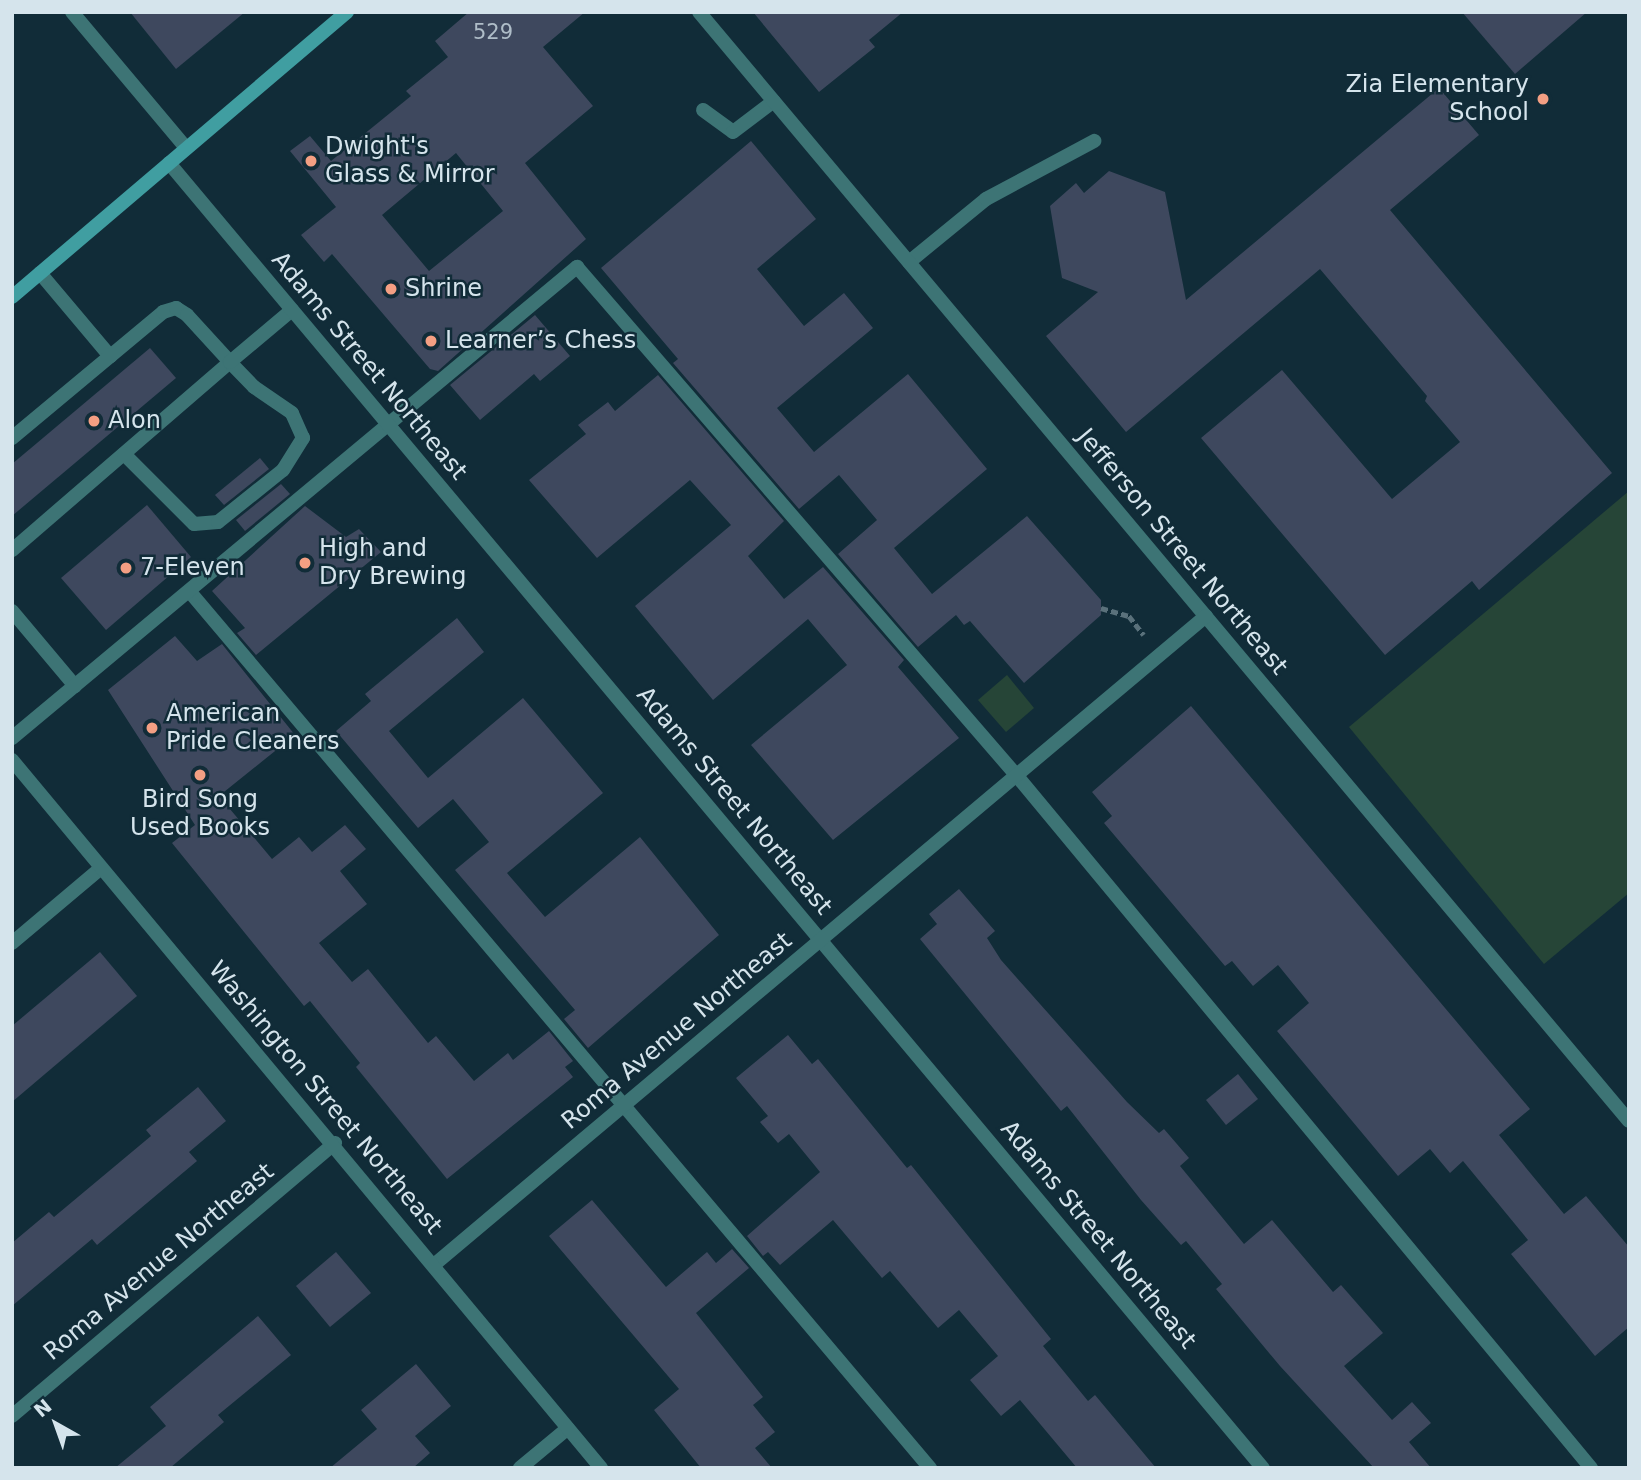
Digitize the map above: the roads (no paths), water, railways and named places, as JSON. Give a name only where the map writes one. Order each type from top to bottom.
[{"type":"main road","points":[[12,296],[347,12]]},
{"type":"street","name":"Jefferson Street Northeast","points":[[699,12],[1629,1121]]},
{"type":"street","points":[[74,13],[186,148]]},
{"type":"street","points":[[703,110],[733,132],[774,101]]},
{"type":"street","points":[[909,261],[986,199],[1094,141]]},
{"type":"street","name":"Adams Street Northeast","points":[[169,163],[1263,1468]]},
{"type":"street","points":[[12,738],[390,427],[577,267],[1017,776],[1591,1468]]},
{"type":"street","points":[[40,273],[110,356]]},
{"type":"street","points":[[12,438],[163,312],[176,308],[254,387],[292,413],[303,439],[283,470],[218,522],[194,524],[124,454]]},
{"type":"street","points":[[12,550],[292,310]]},
{"type":"street","points":[[190,592],[930,1468]]},
{"type":"street","points":[[12,611],[75,686]]},
{"type":"street","name":"Roma Avenue Northeast","points":[[435,1264],[1206,616]]},
{"type":"street","name":"Washington Street Northeast","points":[[12,760],[100,869],[335,1143],[601,1468]]},
{"type":"street","points":[[12,943],[100,869]]},
{"type":"street","name":"Roma Avenue Northeast","points":[[12,1416],[335,1143]]},
{"type":"street","points":[[520,1468],[568,1428]]},
{"type":"place","name":"Zia Elementary School","points":[[1543,99]]},
{"type":"place","name":"Dwight's Glass & Mirror","points":[[311,161]]},
{"type":"place","name":"Shrine","points":[[391,289]]},
{"type":"place","name":"Learner’s Chess","points":[[431,341]]},
{"type":"place","name":"Alon","points":[[94,421]]},
{"type":"place","name":"High and Dry Brewing","points":[[305,563]]},
{"type":"place","name":"7-Eleven","points":[[126,568]]},
{"type":"place","name":"American Pride Cleaners","points":[[152,728]]},
{"type":"place","name":"Bird Song Used Books","points":[[200,775]]}]
